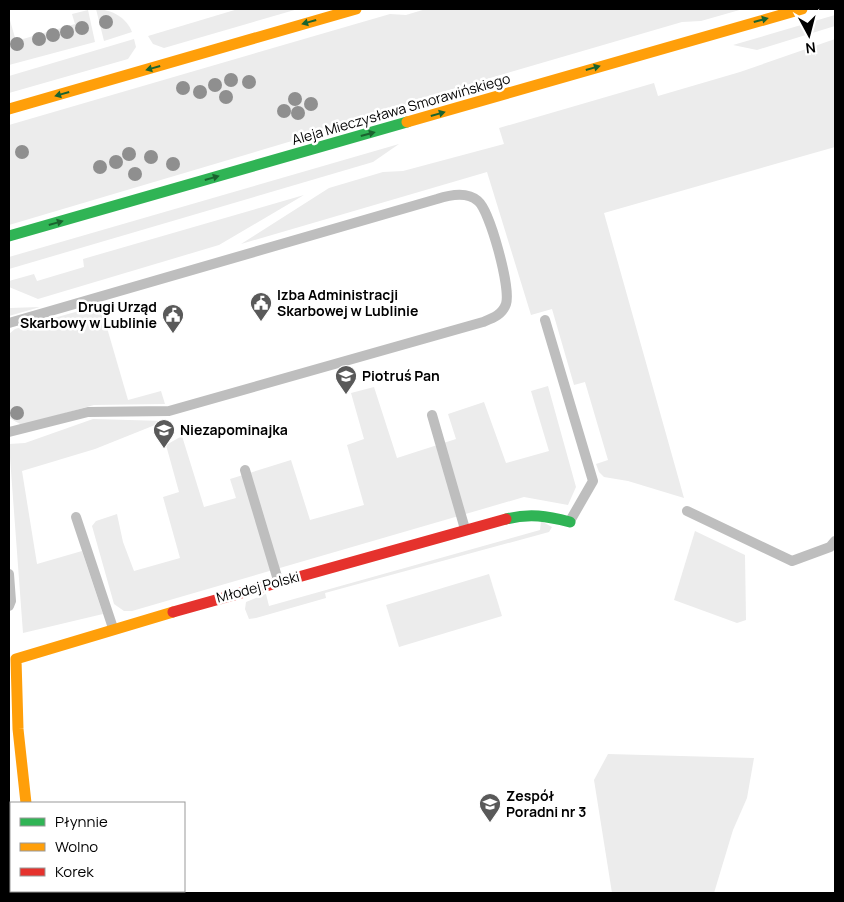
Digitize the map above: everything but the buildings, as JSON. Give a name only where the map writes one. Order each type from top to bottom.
[{"type":"main road","points":[[9,109],[356,9]]},
{"type":"main road","name":"Aleja Mieczysława Smorawińskiego","points":[[9,236],[802,9]]},
{"type":"main road","name":"Młodej Polski","points":[[26,802],[13,730],[16,659],[113,628],[521,515],[541,514],[570,522]]},
{"type":"lane","points":[[9,323],[437,198],[463,195],[478,200],[486,214],[507,286],[506,302],[503,310],[497,316],[483,322],[169,412],[88,412],[9,432]]},
{"type":"lane","points":[[545,320],[593,481],[570,522]]},
{"type":"lane","points":[[432,415],[465,530]]},
{"type":"lane","points":[[245,470],[278,581]]},
{"type":"lane","points":[[687,511],[792,561],[830,548],[835,541]]},
{"type":"lane","points":[[76,517],[113,628]]},
{"type":"lane","points":[[9,574],[11,600],[9,606]]},
{"type":"shaded area","points":[[96,9],[102,9],[118,15],[126,22],[132,32],[104,41]]},
{"type":"shaded area","points":[[238,9],[298,9],[164,48],[153,44],[148,36]]},
{"type":"shaded area","points":[[426,9],[743,9],[701,21],[682,22],[425,97],[413,105],[9,225],[9,125],[390,14],[406,15]]},
{"type":"shaded area","points":[[88,10],[95,42],[9,65],[9,17],[16,41],[75,24],[72,14]]},
{"type":"shaded area","points":[[835,15],[835,26],[757,50],[733,45]]},
{"type":"shaded area","points":[[134,39],[136,47],[128,59],[9,93],[9,76]]},
{"type":"shaded area","points":[[835,39],[835,147],[604,213],[684,498],[628,481],[604,477],[599,472],[596,464],[608,460],[585,382],[574,385],[552,309],[531,315],[487,172],[241,244],[329,188],[383,172],[403,171],[504,144],[499,128],[654,83],[658,96],[740,72]]},
{"type":"shaded area","points":[[399,144],[373,162],[9,269],[9,257]]},
{"type":"shaded area","points":[[304,195],[219,245],[38,299],[9,287],[9,281],[34,274],[37,281],[84,267],[83,259]]},
{"type":"shaded area","points":[[40,307],[9,316],[9,308]]},
{"type":"shaded area","points":[[93,307],[99,309],[105,321],[128,400],[161,391],[165,404],[94,405],[22,425],[9,418],[9,334],[15,329]]},
{"type":"shaded area","points":[[548,386],[576,487],[568,505],[524,497],[132,611],[124,611],[114,604],[92,526],[96,521],[117,514],[123,542],[134,571],[180,558],[163,497],[179,492],[166,445],[182,436],[204,507],[236,498],[230,479],[291,460],[310,520],[364,505],[347,445],[364,439],[351,393],[374,387],[397,458],[456,439],[448,414],[484,402],[506,463],[549,451],[531,391]]},
{"type":"shaded area","points":[[93,419],[165,421],[95,449],[22,471],[37,564],[82,551],[103,614],[23,633],[9,444],[25,443]]},
{"type":"shaded area","points":[[541,521],[552,527],[549,532],[325,593],[326,598],[256,618],[249,619],[245,609],[246,602],[266,594],[269,606],[540,530]]},
{"type":"shaded area","points":[[695,531],[745,555],[746,620],[737,623],[674,600]]},
{"type":"shaded area","points":[[489,574],[502,616],[399,647],[386,605]]},
{"type":"shaded area","points":[[608,754],[754,758],[747,798],[733,830],[714,893],[612,893],[594,780]]},
{"type":"shaded area","points":[[9,828],[10,828],[10,860]]},
{"type":"shaded area","points":[[11,892],[31,892],[31,893]]},
{"type":"traffic: fast","points":[[9,236],[407,122]]},
{"type":"traffic: fast","points":[[506,519],[538,516],[570,522]]},
{"type":"traffic: slow","points":[[9,109],[356,9]]},
{"type":"traffic: slow","points":[[407,122],[802,9]]},
{"type":"traffic: slow","points":[[26,802],[18,729],[16,659],[173,612]]},
{"type":"traffic: jam","points":[[173,612],[506,519]]},
{"type":"place","name":"Izba Administracji Skarbowej w Lublinie","points":[[261,322]]},
{"type":"place","name":"Drugi Urząd Skarbowy w Lublinie","points":[[173,334]]},
{"type":"place","name":"Piotruś Pan","points":[[346,395]]},
{"type":"place","name":"Niezapominajka","points":[[164,449]]},
{"type":"place","name":"Zespół Poradni nr 3","points":[[490,823]]}]
